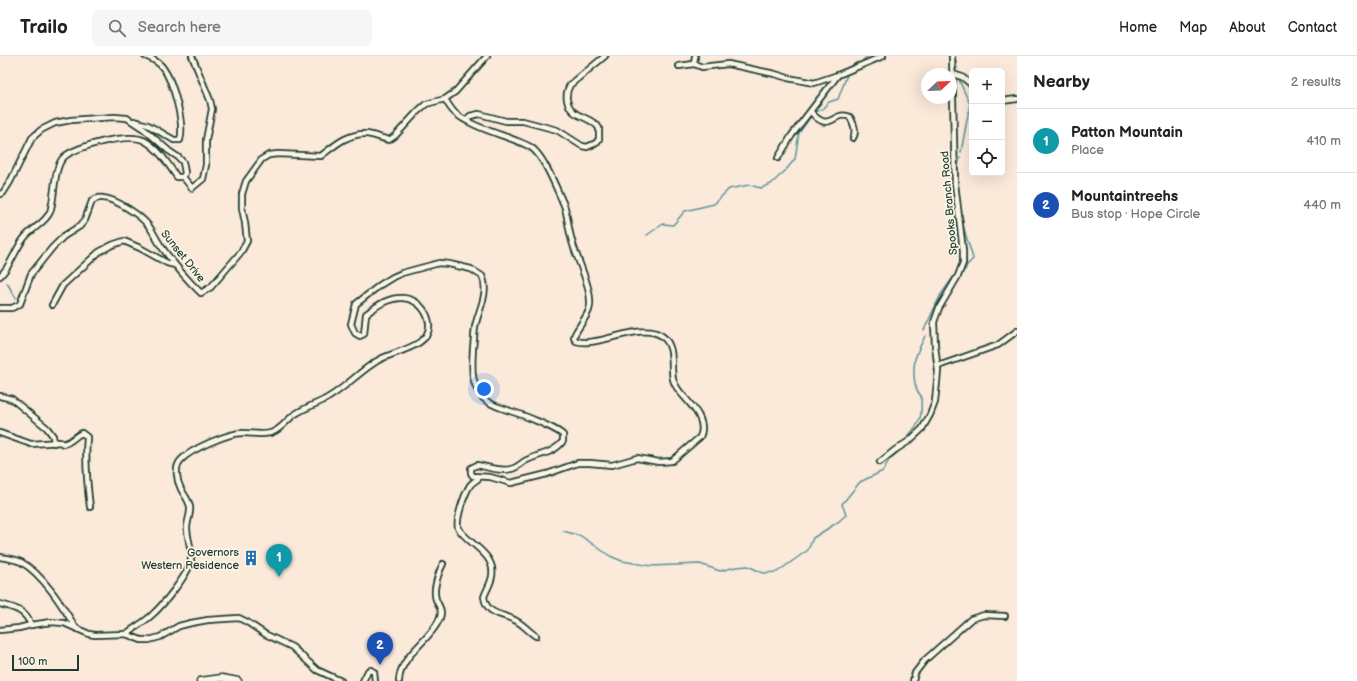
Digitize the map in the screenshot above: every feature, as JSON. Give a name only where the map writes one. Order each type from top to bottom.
[{"type":"main road","points":[[200,681],[222,678],[238,681]]},
{"type":"street","points":[[0,194],[10,182],[32,138],[40,130],[55,123],[71,120],[114,117],[128,118],[148,125],[174,140],[180,140],[182,132],[175,93],[168,75],[162,66],[145,56]]},
{"type":"street","points":[[183,177],[192,188],[204,179],[207,134],[212,109],[210,100],[192,56]]},
{"type":"street","points":[[126,634],[159,609],[183,578],[190,566],[192,557],[187,528],[190,509],[188,501],[179,484],[177,471],[181,459],[199,448],[224,437],[241,433],[272,433],[294,414],[328,398],[377,361],[417,344],[428,334],[430,328],[426,312],[418,302],[404,298],[395,298],[383,301],[366,314],[364,334],[360,336],[355,333],[351,324],[356,304],[380,285],[402,273],[439,263],[472,269],[482,276],[485,287],[475,327],[471,369],[475,385],[489,404],[556,430],[563,435],[563,441],[555,448],[526,461],[511,470],[502,470],[475,465],[471,468],[471,473],[473,476],[490,477],[511,483],[547,474],[578,463],[612,466],[637,458],[659,462],[672,461],[700,437],[703,427],[695,412],[675,385],[672,374],[673,361],[671,350],[663,337],[654,333],[636,332],[585,342],[576,341],[574,338],[590,310],[590,300],[586,280],[572,241],[564,204],[542,161],[538,154],[531,148],[466,120],[453,111],[446,99],[463,84],[487,56]]},
{"type":"street","points":[[466,120],[470,116],[479,114],[506,121],[521,120],[557,130],[582,146],[592,146],[599,139],[599,128],[593,121],[582,118],[571,110],[566,96],[570,85],[605,56]]},
{"type":"street","points":[[694,64],[695,56]]},
{"type":"street","points":[[679,66],[694,64],[702,67],[728,64],[788,78],[814,82],[838,75],[883,56]]},
{"type":"street","name":"Spooks Branch Road","points":[[952,56],[953,68]]},
{"type":"street","points":[[778,158],[792,134],[811,112],[838,75]]},
{"type":"street","points":[[957,75],[969,83]]},
{"type":"street","name":"Sunset Drive","points":[[0,308],[12,308],[20,304],[31,274],[64,236],[80,226],[85,220],[92,201],[98,197],[105,198],[135,213],[148,225],[161,246],[190,282],[201,293],[211,288],[247,241],[242,208],[242,194],[246,181],[262,159],[269,155],[278,154],[321,156],[339,142],[357,135],[367,134],[389,140],[395,136],[426,104],[446,99]]},
{"type":"street","points":[[1005,101],[1017,99]]},
{"type":"street","name":"Spooks Branch Road","points":[[880,462],[917,434],[928,420],[935,402],[938,366],[934,322],[939,308],[962,269],[963,257],[955,183],[954,104]]},
{"type":"street","points":[[811,112],[817,120],[821,122],[834,120],[840,116],[846,115],[850,117],[855,134],[852,138]]},
{"type":"street","points":[[131,120],[183,162],[185,173],[183,177]]},
{"type":"street","points":[[0,276],[9,266],[25,236],[50,213],[53,190],[60,164],[64,157],[71,153],[89,145],[118,138],[127,137],[144,140],[155,149],[177,177],[183,177]]},
{"type":"street","points":[[52,305],[63,285],[99,252],[124,241],[167,263],[176,265]]},
{"type":"street","points":[[938,366],[998,345],[1017,331]]},
{"type":"street","points":[[0,396],[12,399],[47,428],[54,436],[54,443]]},
{"type":"street","points":[[0,433],[31,444],[60,442],[63,444],[69,443],[82,433],[87,437],[86,455],[90,507]]},
{"type":"street","points":[[478,477],[470,485],[466,494],[458,518],[458,528],[466,538],[490,561],[492,577],[484,597],[490,609],[496,614],[517,621],[536,636]]},
{"type":"street","points":[[0,557],[19,561],[30,568],[60,603],[76,628]]},
{"type":"street","points":[[399,681],[401,668],[436,626],[440,619],[441,608],[436,600],[434,591],[443,564]]},
{"type":"street","points":[[0,604],[16,608],[21,611],[29,620],[31,625]]},
{"type":"street","points":[[913,681],[915,674],[925,660],[971,619],[984,615],[1004,616]]},
{"type":"street","points":[[0,630],[51,622],[64,623],[95,635],[126,634],[142,640],[149,640],[160,637],[179,626],[191,623],[208,620],[239,618],[264,634],[292,647],[317,670],[341,681]]},
{"type":"street","points":[[363,681],[368,671],[371,670],[374,672],[375,681]]},
{"type":"waterway","points":[[863,60],[868,56]]},
{"type":"waterway","points":[[955,56],[957,68]]},
{"type":"waterway","points":[[849,68],[857,62]]},
{"type":"waterway","points":[[814,112],[822,109],[829,102],[838,99],[847,75]]},
{"type":"waterway","points":[[958,78],[970,104],[961,152]]},
{"type":"waterway","points":[[647,235],[663,224],[673,225],[685,211],[714,204],[729,189],[749,185],[761,188],[771,184],[795,159],[799,133],[811,116]]},
{"type":"waterway","points":[[960,158],[958,165],[960,205],[963,225],[973,259],[967,265],[965,270]]},
{"type":"waterway","points":[[924,330],[940,296],[954,276]]},
{"type":"waterway","points":[[7,283],[16,298]]},
{"type":"waterway","points":[[909,435],[919,421],[921,413],[921,396],[916,388],[914,368],[918,350],[925,336]]},
{"type":"waterway","points":[[563,531],[581,536],[610,556],[622,561],[651,566],[700,564],[720,571],[748,566],[763,573],[777,572],[808,550],[813,538],[846,515],[842,504],[860,482],[883,471],[889,460],[904,447]]},
{"type":"place","name":"Governors Western Residence","points":[[251,558]]},
{"type":"place","name":"Patton Mountain","points":[[279,577]]},
{"type":"place","name":"Mountaintreehs","points":[[380,665]]}]
